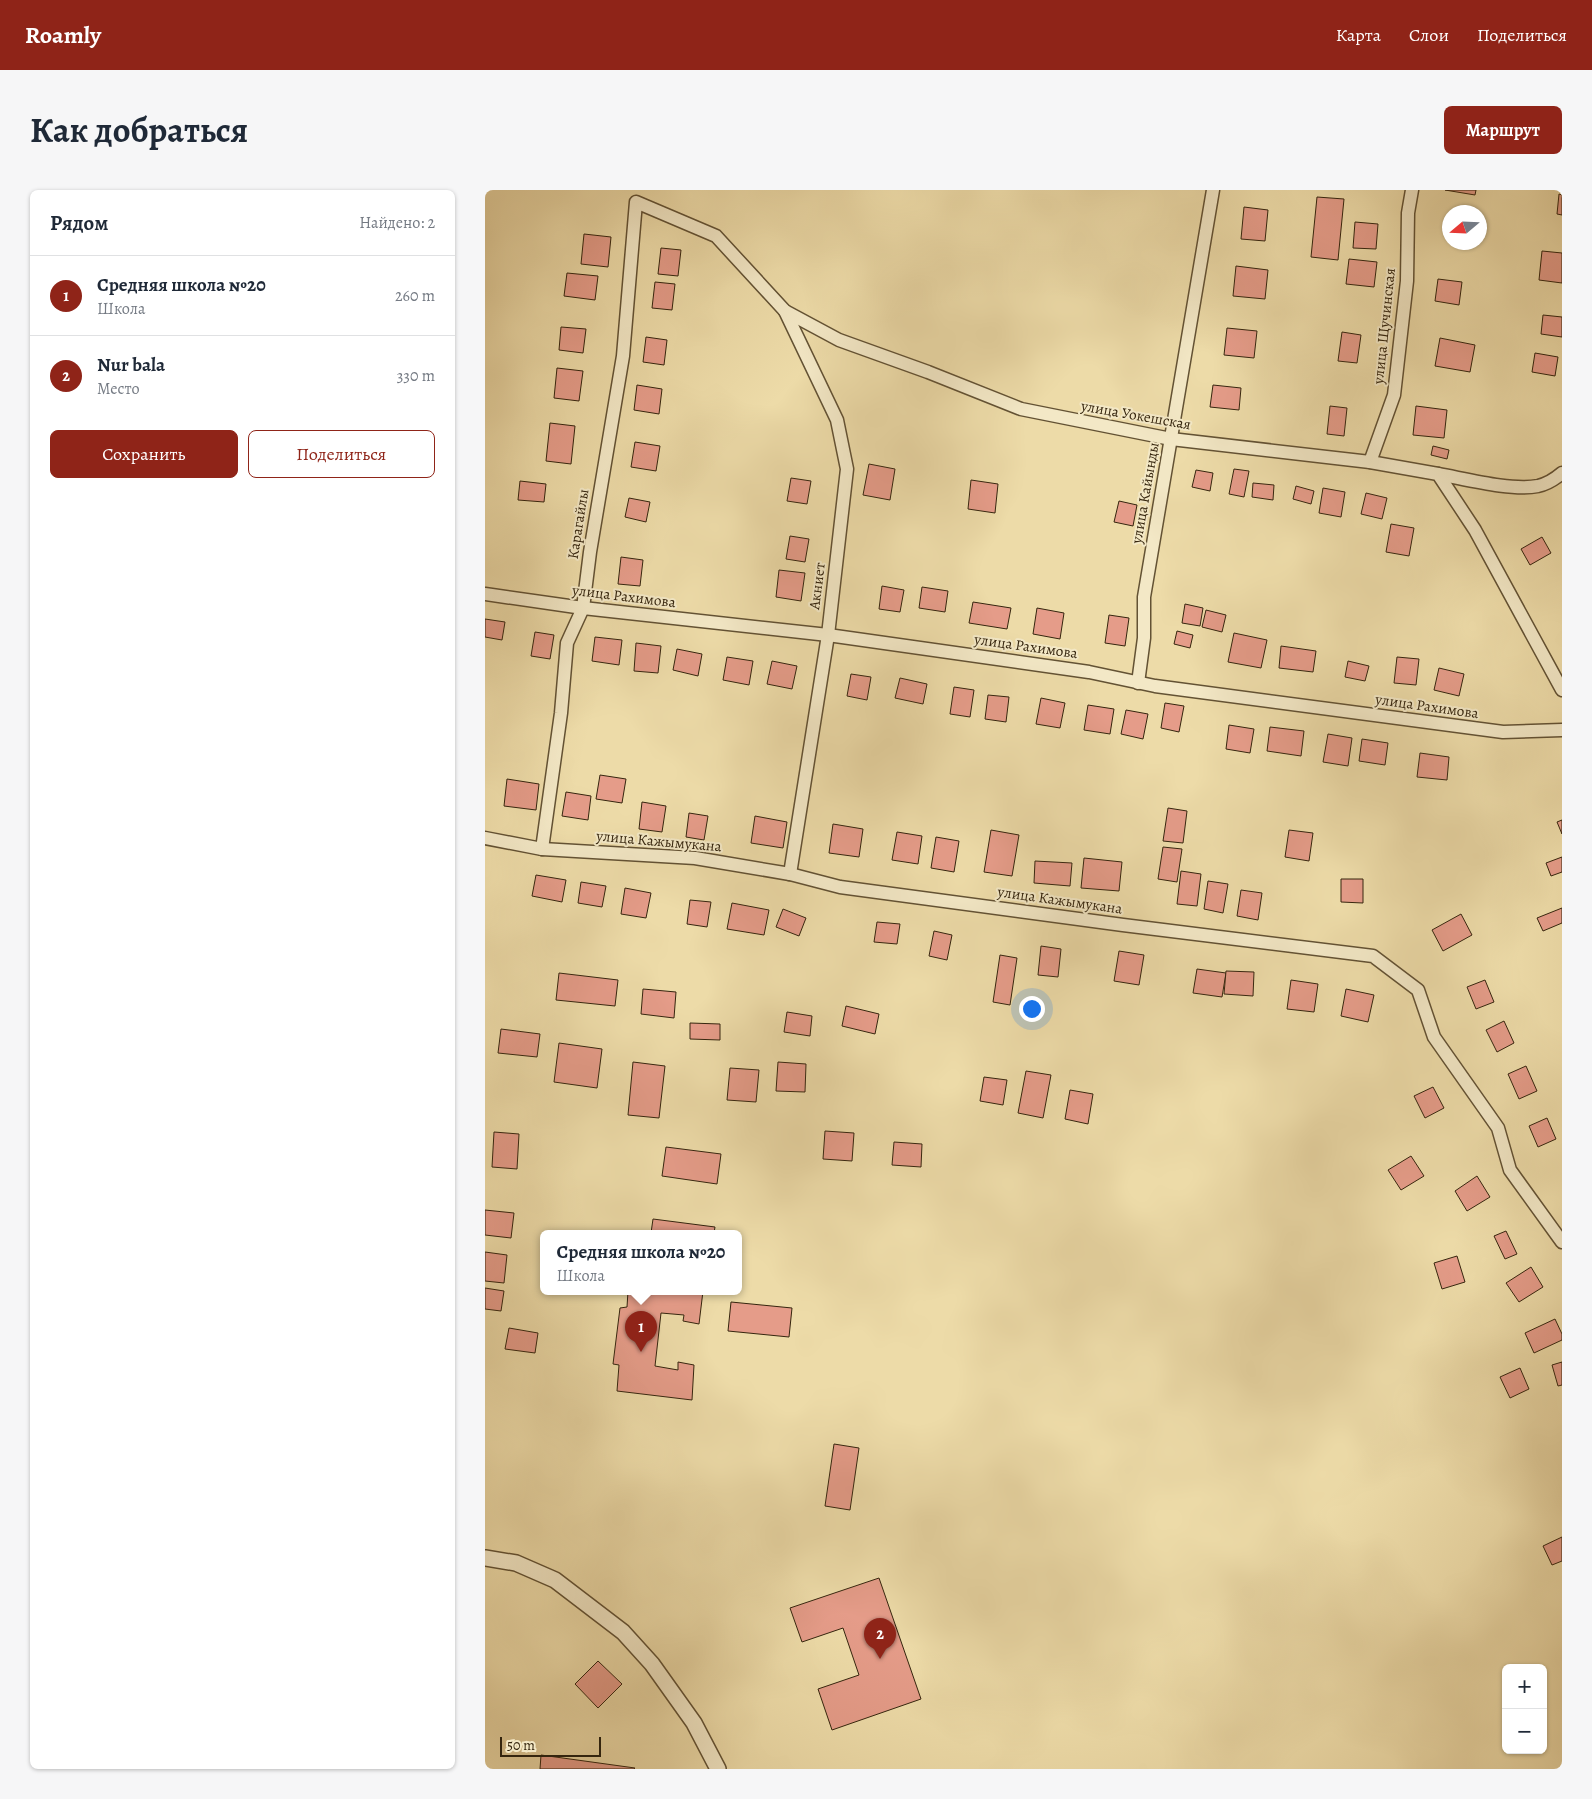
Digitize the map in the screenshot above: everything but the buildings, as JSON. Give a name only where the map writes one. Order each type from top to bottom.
[{"type":"street","name":"улица Кайынды","points":[[1139,683],[1145,638],[1144,597],[1213,190]]},
{"type":"street","name":"улица Щучинская","points":[[1370,462],[1393,395],[1407,281],[1411,190]]},
{"type":"street","name":"улица Уокешская","points":[[636,202],[716,236],[785,311],[839,340],[928,372],[1021,409],[1171,439],[1370,462],[1523,487],[1539,486],[1562,473]]},
{"type":"street","name":"Карагайлы","points":[[542,849],[561,713],[567,643],[583,608],[589,552],[623,356],[636,202]]},
{"type":"street","name":"Акниет","points":[[785,311],[837,420],[847,469],[828,635],[790,874]]},
{"type":"street","points":[[1438,474],[1475,530],[1562,690]]},
{"type":"street","name":"улица Рахимова","points":[[485,594],[583,608],[828,635],[1089,672],[1139,683],[1503,732],[1562,730]]},
{"type":"street","name":"улица Кажымукана","points":[[485,838],[542,849],[695,858],[790,874],[840,887],[1123,926],[1373,956],[1418,990],[1434,1037],[1498,1128],[1510,1170],[1562,1242]]},
{"type":"street","points":[[485,1558],[516,1563],[555,1580],[623,1632],[652,1664],[694,1723],[718,1769]]},
{"type":"place","name":"Средняя школа №20","points":[[641,1352]]},
{"type":"place","name":"Nur bala","points":[[880,1659]]}]
